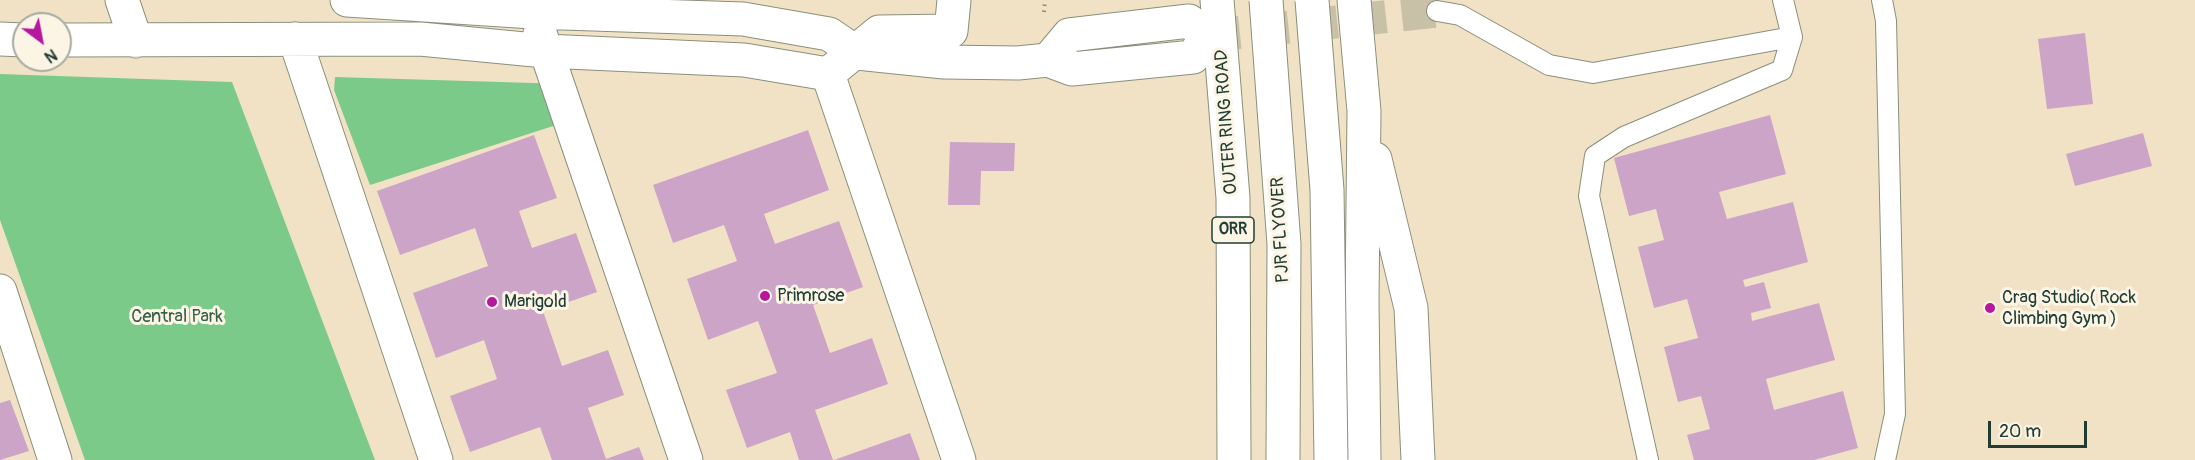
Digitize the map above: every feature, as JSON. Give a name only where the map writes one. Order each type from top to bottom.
[{"type":"main road","points":[[122,0],[136,41]]},
{"type":"main road","points":[[346,0],[530,6],[744,9],[829,34],[857,53],[944,62],[1010,63],[1048,60]]},
{"type":"main road","name":"OUTER RING ROAD","points":[[1217,0],[1233,198],[1234,460]]},
{"type":"main road","name":"PJR FLYOVER","points":[[1266,0],[1284,244],[1283,460]]},
{"type":"main road","points":[[1312,0],[1327,190],[1331,460]]},
{"type":"main road","points":[[1353,0],[1364,111],[1362,300],[1364,460]]},
{"type":"main road","points":[[530,6],[686,460]]},
{"type":"main road","points":[[744,9],[744,60]]},
{"type":"main road","points":[[72,40],[420,39],[545,51],[744,60],[828,74],[857,53],[879,32],[952,15]]},
{"type":"main road","points":[[295,39],[436,460]]},
{"type":"main road","points":[[828,74],[959,460]]},
{"type":"main road","points":[[1364,111],[1411,308],[1418,460]]},
{"type":"main road","points":[[0,291],[55,460]]},
{"type":"lane","points":[[1648,460],[1589,196],[1595,156],[1624,137],[1782,70],[1792,37],[1783,0]]},
{"type":"lane","points":[[1882,0],[1886,21],[1895,414],[1885,460]]},
{"type":"lane","points":[[1437,11],[1460,15],[1549,64],[1593,73],[1792,37]]},
{"type":"green space","name":"Central Park","points":[[0,74],[232,82],[375,460],[85,460],[0,220]]},
{"type":"green space","points":[[335,77],[567,84],[575,119],[370,185],[334,90]]},
{"type":"building","points":[[2085,33],[2093,104],[2047,109],[2038,39]]},
{"type":"building","points":[[1770,115],[1786,174],[1719,192],[1727,219],[1793,202],[1808,262],[1743,280],[1745,287],[1764,282],[1771,308],[1751,313],[1752,321],[1819,303],[1835,360],[1766,379],[1774,410],[1843,391],[1858,448],[1814,460],[1694,460],[1687,435],[1710,429],[1701,396],[1678,402],[1664,347],[1698,338],[1687,299],[1654,308],[1638,247],[1664,240],[1656,209],[1629,216],[1614,158]]},
{"type":"building","name":"Primrose","points":[[808,130],[829,190],[764,214],[775,244],[839,221],[863,287],[813,305],[830,353],[872,338],[888,384],[815,410],[833,460],[799,460],[790,432],[747,448],[726,390],[777,373],[758,321],[708,340],[687,279],[737,261],[724,225],[673,243],[653,185]]},
{"type":"building","points":[[2143,133],[2152,166],[2075,186],[2066,154]]},
{"type":"building","name":"Marigold","points":[[534,135],[557,198],[519,211],[532,248],[576,233],[597,292],[543,311],[562,366],[608,350],[624,395],[588,408],[606,459],[639,447],[644,460],[552,460],[540,427],[470,452],[450,396],[497,379],[484,340],[436,358],[413,293],[488,266],[475,228],[400,255],[377,191]]},
{"type":"building","points":[[950,142],[1015,143],[1014,171],[981,171],[980,205],[948,205]]},
{"type":"building","points":[[10,400],[29,451],[0,460],[0,403]]},
{"type":"building","points":[[910,433],[920,460],[834,460]]},
{"type":"tunnel","points":[[1207,36],[1437,11]]},
{"type":"place","name":"Primrose","points":[[765,296]]},
{"type":"place","name":"Marigold","points":[[492,302]]},
{"type":"place","name":"Crag Studio( Rock Climbing Gym )","points":[[1990,308]]}]
